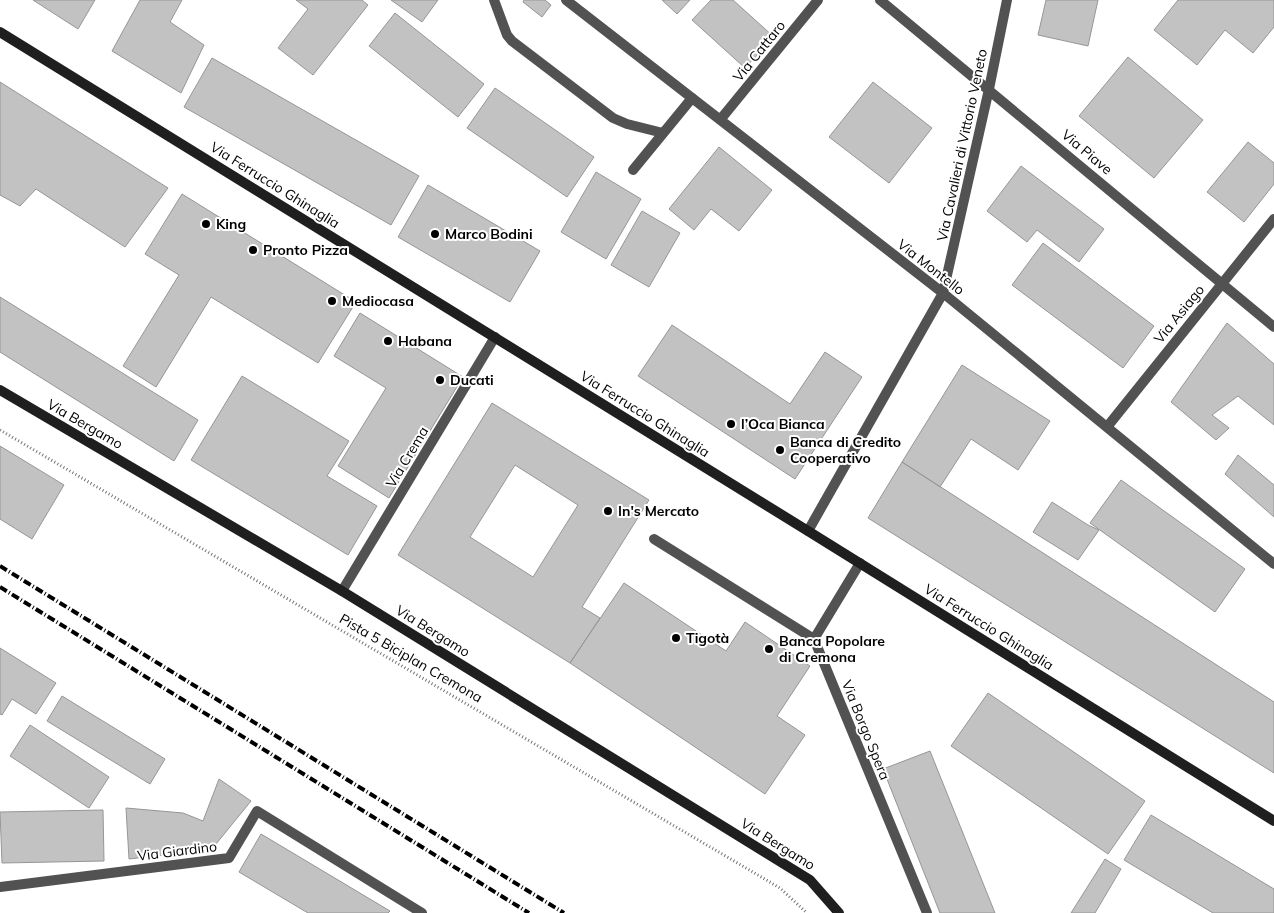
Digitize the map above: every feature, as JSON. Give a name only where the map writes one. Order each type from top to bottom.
[{"type":"main road","name":"Via Ferruccio Ghinaglia","points":[[0,32],[1274,821]]},
{"type":"main road","name":"Via Bergamo","points":[[0,390],[342,591],[810,880],[839,913]]},
{"type":"street","points":[[494,0],[507,35],[512,41],[613,118],[627,124],[664,133]]},
{"type":"street","name":"Via Montello","points":[[566,0],[943,294],[1274,564]]},
{"type":"street","name":"Via Cattaro","points":[[720,120],[818,0]]},
{"type":"street","name":"Via Piave","points":[[880,0],[1274,326]]},
{"type":"street","name":"Via Cavalieri di Vittorio Veneto","points":[[808,531],[943,294],[1007,0]]},
{"type":"street","points":[[633,170],[692,98]]},
{"type":"street","name":"Via Asiago","points":[[1107,427],[1274,219]]},
{"type":"street","name":"Via Crema","points":[[342,591],[495,337]]},
{"type":"street","points":[[654,539],[814,639],[860,563]]},
{"type":"street","name":"Via Borgo Spera","points":[[814,639],[926,913]]},
{"type":"street","name":"Via Giardino","points":[[0,887],[229,858],[257,811],[422,913]]},
{"type":"path","name":"Pista 5 Biciplan Cremona","points":[[0,430],[780,888],[807,913]]},
{"type":"building","points":[[33,0],[95,0],[78,29]]},
{"type":"building","points":[[140,0],[182,0],[170,22],[204,45],[181,93],[112,51]]},
{"type":"building","points":[[296,0],[362,0],[368,5],[313,75],[278,48],[308,9]]},
{"type":"building","points":[[391,0],[438,0],[422,22]]},
{"type":"building","points":[[524,0],[545,0],[551,5],[542,17],[523,2]]},
{"type":"building","points":[[662,0],[690,0],[677,14]]},
{"type":"building","points":[[711,0],[733,0],[774,37],[745,68],[692,20]]},
{"type":"building","points":[[1046,0],[1098,0],[1088,46],[1038,35]]},
{"type":"building","points":[[1178,0],[1274,0],[1274,27],[1253,53],[1225,30],[1197,65],[1154,30]]},
{"type":"building","points":[[395,13],[484,84],[458,117],[369,46]]},
{"type":"building","points":[[1128,57],[1203,120],[1154,178],[1079,116]]},
{"type":"building","points":[[212,58],[419,176],[391,225],[184,107]]},
{"type":"building","points":[[0,82],[168,188],[125,247],[36,189],[20,206],[0,195]]},
{"type":"building","points":[[873,82],[932,128],[889,183],[829,137]]},
{"type":"building","points":[[495,88],[594,157],[567,197],[467,128]]},
{"type":"building","points":[[1248,142],[1274,163],[1274,184],[1244,222],[1207,192]]},
{"type":"building","points":[[719,147],[772,190],[739,231],[711,209],[694,230],[669,209]]},
{"type":"building","points":[[1021,166],[1104,229],[1079,262],[1037,230],[1027,242],[987,211]]},
{"type":"building","points":[[596,172],[641,199],[606,259],[561,232]]},
{"type":"building","points":[[428,185],[540,251],[510,302],[398,237]]},
{"type":"building","points":[[182,194],[356,302],[318,363],[211,297],[156,387],[123,366],[179,275],[145,254]]},
{"type":"building","points":[[642,211],[680,233],[649,287],[611,265]]},
{"type":"building","points":[[1043,243],[1154,326],[1123,368],[1012,285]]},
{"type":"building","points":[[0,297],[198,420],[174,461],[0,352]]},
{"type":"building","points":[[360,313],[463,377],[389,498],[338,466],[386,388],[334,356]]},
{"type":"building","points":[[1227,323],[1274,364],[1274,425],[1238,396],[1212,415],[1229,428],[1216,440],[1171,402]]},
{"type":"building","points":[[672,325],[790,404],[825,352],[862,377],[795,479],[638,376]]},
{"type":"building","points":[[962,365],[1050,421],[1018,470],[971,439],[940,487],[902,462]]},
{"type":"building","points":[[242,376],[349,441],[327,476],[377,506],[348,555],[191,460]]},
{"type":"building","points":[[492,403],[649,500],[582,607],[600,618],[570,663],[398,555]],"holes":[[[515,465],[578,505],[533,577],[470,537]]]},
{"type":"building","points":[[0,446],[64,485],[32,539],[0,519]]},
{"type":"building","points":[[1238,455],[1274,485],[1274,517],[1225,474]]},
{"type":"building","points":[[902,462],[1274,702],[1274,773],[868,518]]},
{"type":"building","points":[[1121,480],[1245,569],[1215,612],[1090,523]]},
{"type":"building","points":[[1052,502],[1099,530],[1078,560],[1033,532]]},
{"type":"building","points":[[624,583],[726,651],[745,622],[810,666],[777,716],[805,735],[765,794],[570,663]]},
{"type":"building","points":[[0,648],[56,683],[36,714],[12,699],[2,715],[0,714]]},
{"type":"building","points":[[988,693],[1145,801],[1108,854],[951,746]]},
{"type":"building","points":[[62,696],[165,759],[150,784],[47,721]]},
{"type":"building","points":[[30,725],[109,777],[89,808],[10,756]]},
{"type":"building","points":[[930,751],[995,913],[940,913],[883,769]]},
{"type":"building","points":[[219,779],[251,801],[212,849],[129,859],[126,808],[183,813],[203,821]]},
{"type":"building","points":[[103,810],[104,861],[2,863],[0,812]]},
{"type":"building","points":[[1151,815],[1274,889],[1274,913],[1213,913],[1124,860]]},
{"type":"building","points":[[261,834],[390,911],[388,913],[308,913],[239,872]]},
{"type":"building","points":[[1105,859],[1121,869],[1095,913],[1071,913]]},
{"type":"railway","points":[[0,566],[564,913]]},
{"type":"railway","points":[[0,587],[529,913]]},
{"type":"place","name":"King","points":[[206,224]]},
{"type":"place","name":"Marco Bodini","points":[[435,234]]},
{"type":"place","name":"Pronto Pizza","points":[[253,250]]},
{"type":"place","name":"Mediocasa","points":[[332,301]]},
{"type":"place","name":"Habana","points":[[388,341]]},
{"type":"place","name":"Ducati","points":[[440,380]]},
{"type":"place","name":"l’Oca Bianca","points":[[731,424]]},
{"type":"place","name":"Banca di Credito Cooperativo","points":[[780,450]]},
{"type":"place","name":"In's Mercato","points":[[608,511]]},
{"type":"place","name":"Tigotà","points":[[676,638]]},
{"type":"place","name":"Banca Popolare di Cremona","points":[[769,649]]}]
